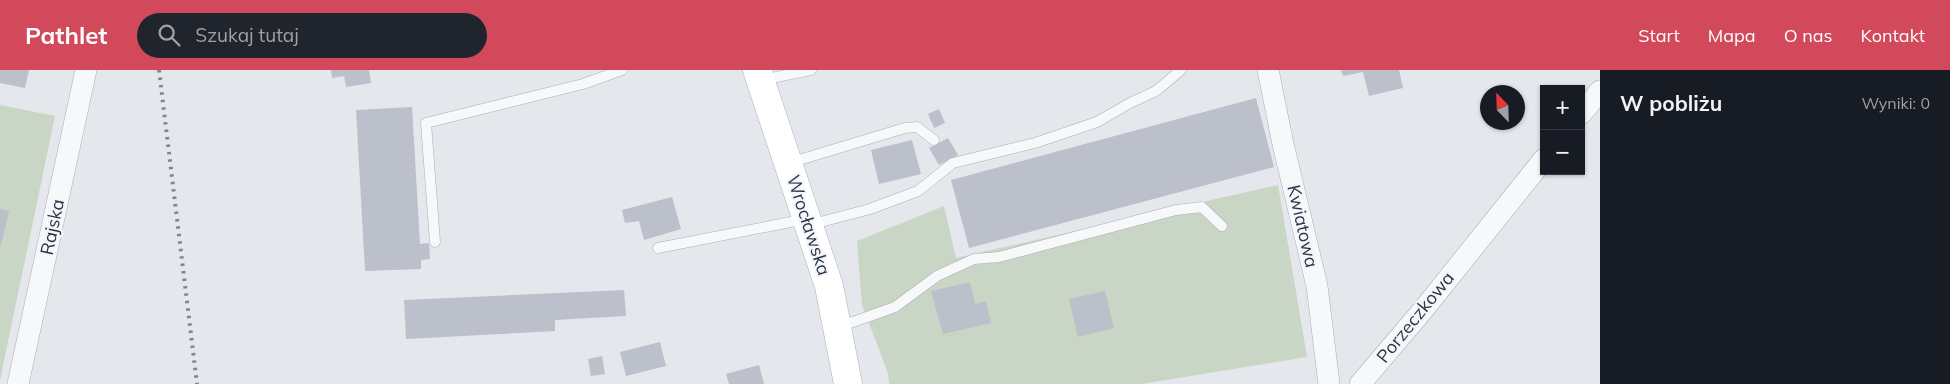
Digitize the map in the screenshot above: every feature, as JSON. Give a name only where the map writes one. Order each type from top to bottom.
[{"type":"main road","name":"Wrocławska","points":[[759,75],[829,286],[848,384]]},
{"type":"street","name":"Rajska","points":[[18,384],[86,70]]},
{"type":"street","name":"Kwiatowa","points":[[1268,70],[1283,144],[1317,286],[1329,384]]},
{"type":"street","points":[[1585,109],[1600,91]]},
{"type":"street","name":"Porzeczkowa","points":[[1360,384],[1423,310],[1540,165]]},
{"type":"lane","points":[[435,242],[426,123],[583,84],[622,70]]},
{"type":"lane","points":[[759,75],[811,70]]},
{"type":"lane","points":[[658,248],[808,222],[870,209],[918,191],[953,163],[1035,143],[1097,122],[1156,91],[1181,70]]},
{"type":"lane","points":[[788,164],[906,128],[918,127],[934,140]]},
{"type":"lane","points":[[837,325],[853,322],[895,307],[937,276],[974,259],[1000,257],[1176,210],[1202,208],[1222,226]]},
{"type":"green space","points":[[0,105],[55,116],[0,380]]},
{"type":"green space","points":[[1278,185],[1307,357],[1141,384],[889,384],[888,373],[862,305],[857,241],[944,206],[956,258]]},
{"type":"building","points":[[0,70],[29,70],[25,88],[0,83]]},
{"type":"building","points":[[331,70],[369,70],[371,83],[346,87],[344,76],[332,78]]},
{"type":"building","points":[[1341,70],[1399,70],[1403,88],[1369,96],[1363,72],[1343,76]]},
{"type":"building","points":[[1256,98],[1274,167],[969,248],[951,180]]},
{"type":"building","points":[[412,107],[420,244],[429,243],[430,259],[421,260],[421,269],[365,271],[356,110]]},
{"type":"building","points":[[939,109],[945,123],[934,128],[928,114]]},
{"type":"building","points":[[948,138],[958,155],[939,165],[929,148]]},
{"type":"building","points":[[912,140],[921,174],[879,184],[871,150]]},
{"type":"building","points":[[672,197],[681,229],[644,240],[639,221],[625,223],[622,210]]},
{"type":"building","points":[[0,209],[9,211],[1,245],[0,245]]},
{"type":"building","points":[[970,282],[975,304],[986,301],[991,323],[943,334],[931,291]]},
{"type":"building","points":[[624,290],[626,316],[555,320],[555,331],[406,339],[404,300]]},
{"type":"building","points":[[1105,291],[1114,328],[1078,337],[1069,299]]},
{"type":"building","points":[[660,342],[666,366],[626,376],[620,352]]},
{"type":"building","points":[[602,356],[605,374],[591,376],[588,359]]},
{"type":"building","points":[[759,365],[764,384],[729,384],[726,374]]},
{"type":"railway","points":[[159,70],[197,384]]}]
